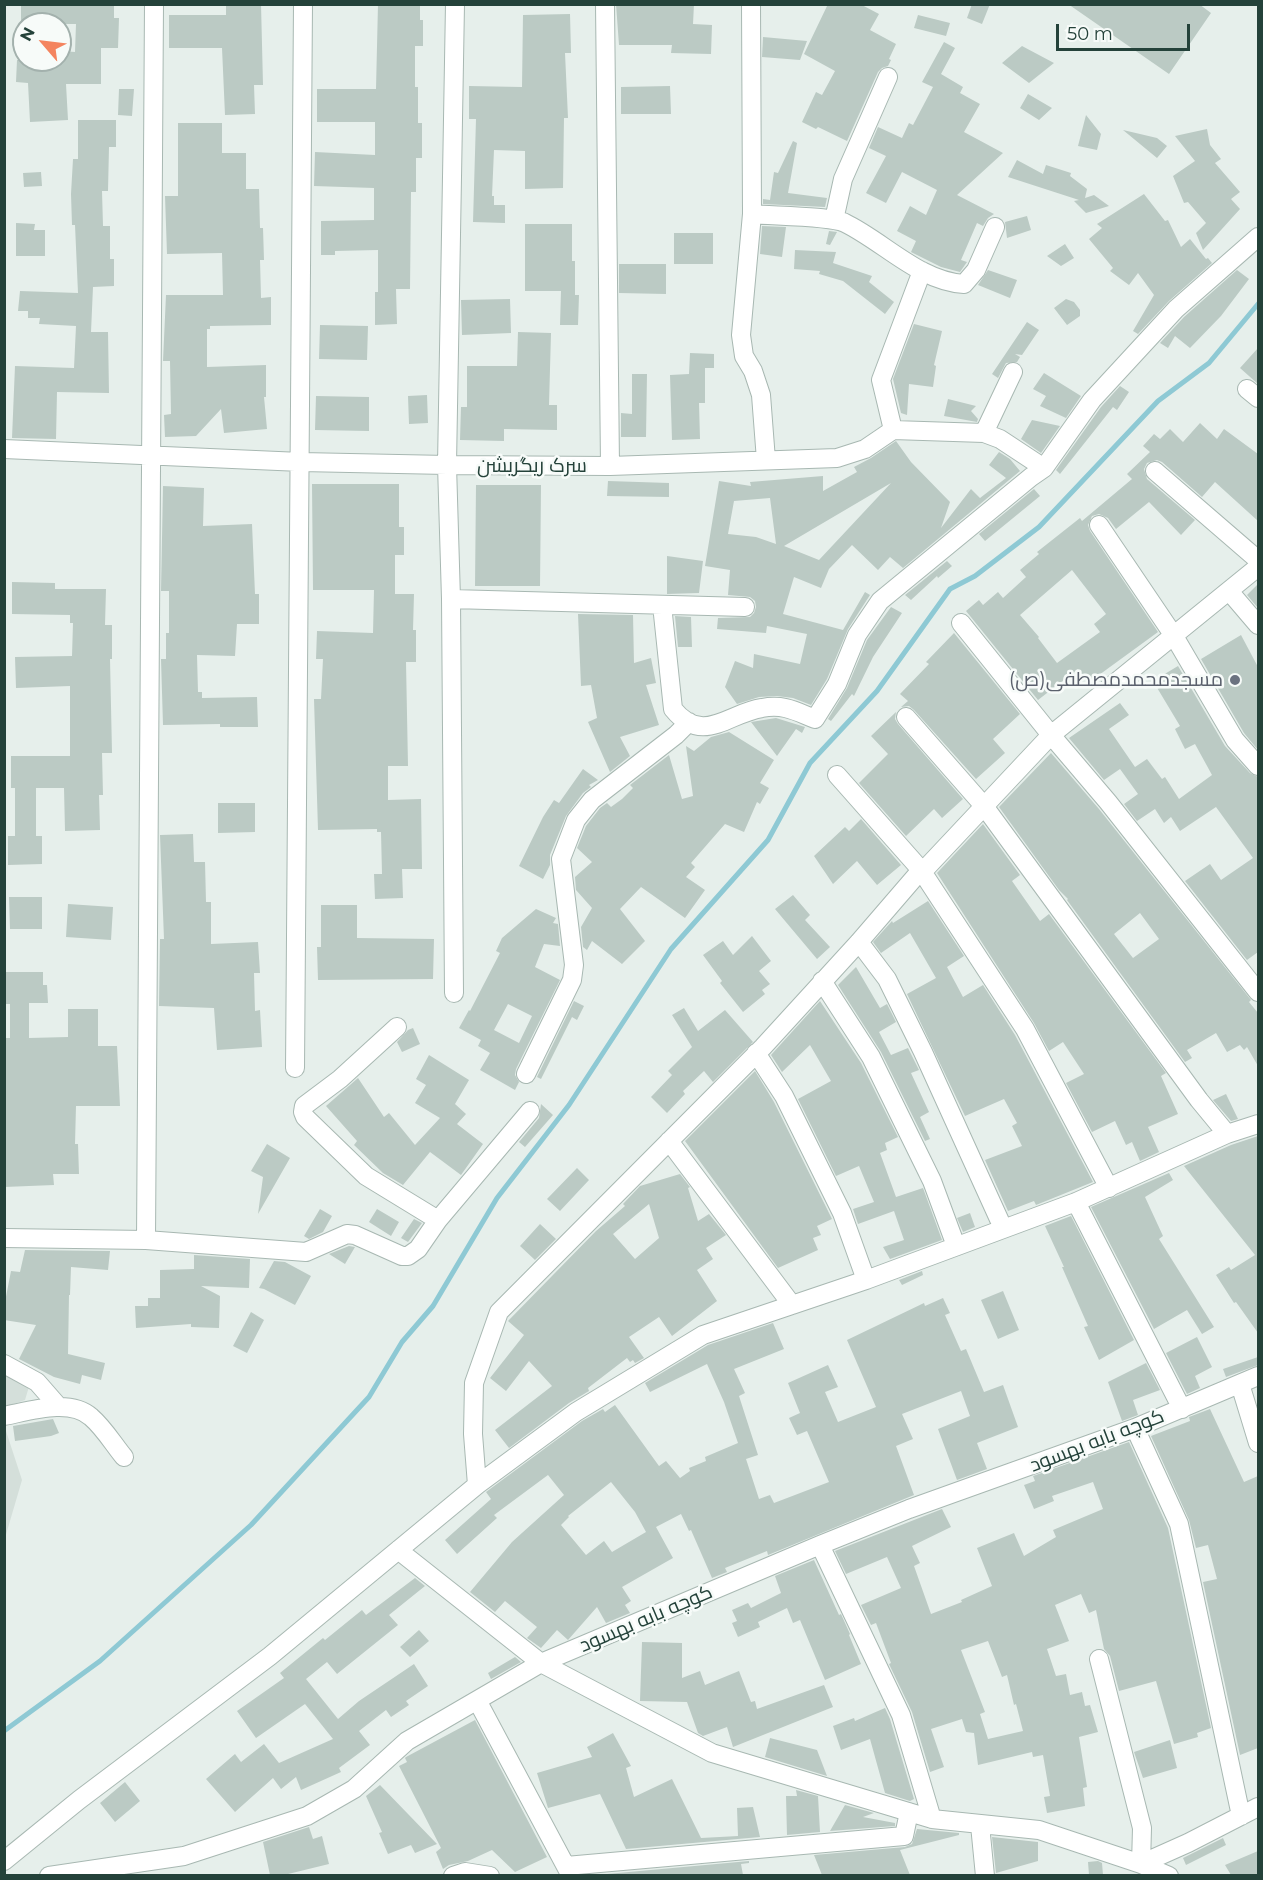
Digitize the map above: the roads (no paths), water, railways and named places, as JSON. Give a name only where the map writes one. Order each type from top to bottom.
[{"type":"street","points":[[146,1240],[154,4]]},
{"type":"street","points":[[295,1068],[303,4]]},
{"type":"street","points":[[454,993],[451,599],[447,465],[455,4]]},
{"type":"street","points":[[605,4],[610,466]]},
{"type":"street","points":[[752,4],[752,214],[741,335],[744,356],[753,371],[761,395],[766,460]]},
{"type":"street","points":[[834,220],[843,179],[888,77]]},
{"type":"street","points":[[752,214],[843,221],[922,271],[955,284],[964,284],[976,270],[995,227]]},
{"type":"street","points":[[662,605],[673,709],[681,718],[710,727],[761,708],[791,708],[815,719],[837,684],[857,636],[880,601],[1044,468],[1092,400],[1176,309],[1258,237]]},
{"type":"street","points":[[922,271],[881,380],[893,430],[984,433],[1000,439],[1044,468]]},
{"type":"street","points":[[984,433],[1013,372]]},
{"type":"street","name":"سرک ریگریشن","points":[[4,449],[301,462],[610,466],[837,458],[865,448],[893,430]]},
{"type":"street","points":[[1155,471],[1258,560]]},
{"type":"street","points":[[1099,525],[1174,636],[1235,740],[1258,766]]},
{"type":"street","points":[[477,1485],[473,1434],[474,1383],[499,1312],[756,1053],[859,942],[921,870],[927,867],[1051,735],[1258,567]]},
{"type":"street","points":[[1229,591],[1258,624]]},
{"type":"street","points":[[451,599],[745,607]]},
{"type":"street","points":[[961,623],[1108,802],[1258,992]]},
{"type":"street","points":[[906,717],[984,806],[1192,1090],[1227,1134]]},
{"type":"street","points":[[526,1074],[572,980],[574,965],[561,859],[576,820],[592,800],[676,735],[689,722]]},
{"type":"street","points":[[837,775],[921,870],[1024,1029],[1109,1188]]},
{"type":"street","points":[[859,942],[887,979],[1003,1227]]},
{"type":"street","points":[[822,981],[871,1057],[932,1181],[956,1246]]},
{"type":"street","points":[[398,1027],[340,1079],[304,1107],[303,1112],[305,1117],[366,1176],[438,1220]]},
{"type":"street","points":[[756,1053],[784,1096],[842,1213],[866,1280]]},
{"type":"street","points":[[4,1238],[146,1240],[306,1252],[347,1234],[402,1256],[408,1256],[418,1249],[438,1220],[530,1111]]},
{"type":"street","points":[[4,1861],[79,1800],[270,1656],[477,1485],[576,1412],[704,1335],[866,1280],[1003,1227],[1076,1202],[1227,1134],[1258,1124]]},
{"type":"street","points":[[669,1141],[792,1305]]},
{"type":"street","points":[[1076,1202],[1182,1409]]},
{"type":"street","points":[[4,1364],[38,1382],[58,1406]]},
{"type":"street","name":"کوچه بابه بهسود","points":[[49,1875],[184,1856],[307,1816],[354,1789],[407,1741],[541,1664],[909,1509],[1135,1428],[1258,1376]]},
{"type":"street","points":[[1240,1384],[1258,1443]]},
{"type":"street","points":[[4,1416],[58,1406],[90,1416],[124,1457]]},
{"type":"street","points":[[1135,1428],[1179,1524],[1241,1816]]},
{"type":"street","points":[[820,1545],[901,1715],[932,1820]]},
{"type":"street","points":[[398,1551],[541,1664],[712,1754],[932,1820],[1039,1830],[1169,1875]]},
{"type":"street","points":[[1099,1659],[1142,1828],[1142,1864]]},
{"type":"street","points":[[478,1701],[569,1871],[904,1836],[909,1812]]},
{"type":"street","points":[[1142,1864],[1258,1808]]},
{"type":"street","points":[[980,1825],[985,1875]]},
{"type":"street","points":[[453,1875],[465,1872],[490,1875]]},
{"type":"waterway","points":[[4,1731],[100,1661],[251,1525],[369,1397],[402,1342],[433,1306],[497,1198],[569,1105],[671,949],[768,840],[810,763],[877,691],[950,589],[975,576],[1039,527],[1158,401],[1209,363],[1258,304]]},
{"type":"place","name":"مسجدمحمدمصطفی(ص)","points":[[1235,680]]}]
